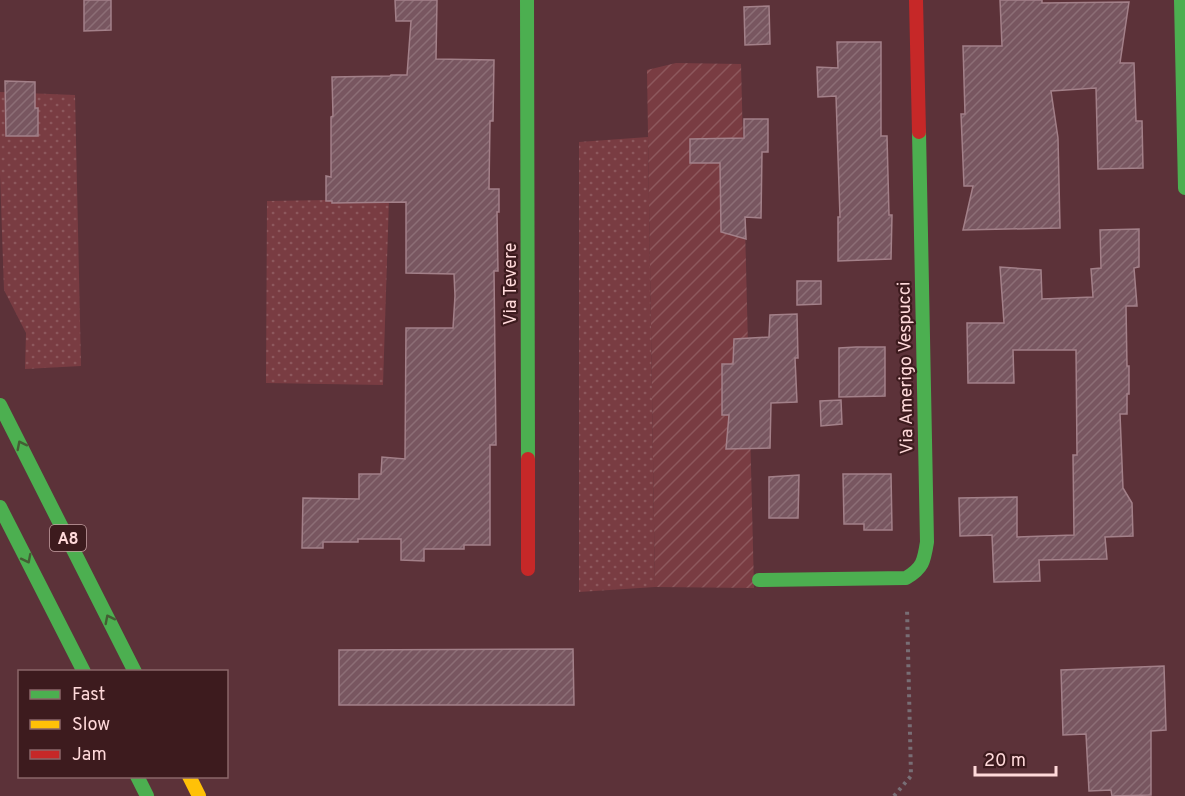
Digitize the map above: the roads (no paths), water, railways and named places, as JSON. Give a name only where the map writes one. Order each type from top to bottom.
[{"type":"main road","name":"Via Tevere","points":[[527,0],[528,569]]},
{"type":"main road","name":"Via Amerigo Vespucci","points":[[759,580],[906,578],[918,572],[925,558],[927,542],[916,0]]},
{"type":"main road","points":[[1180,0],[1185,188]]},
{"type":"main road","name":"A8","points":[[0,405],[134,670]]},
{"type":"main road","name":"A8","points":[[0,507],[83,670]]},
{"type":"main road","points":[[138,778],[147,796]]},
{"type":"main road","points":[[190,778],[199,796]]}]
